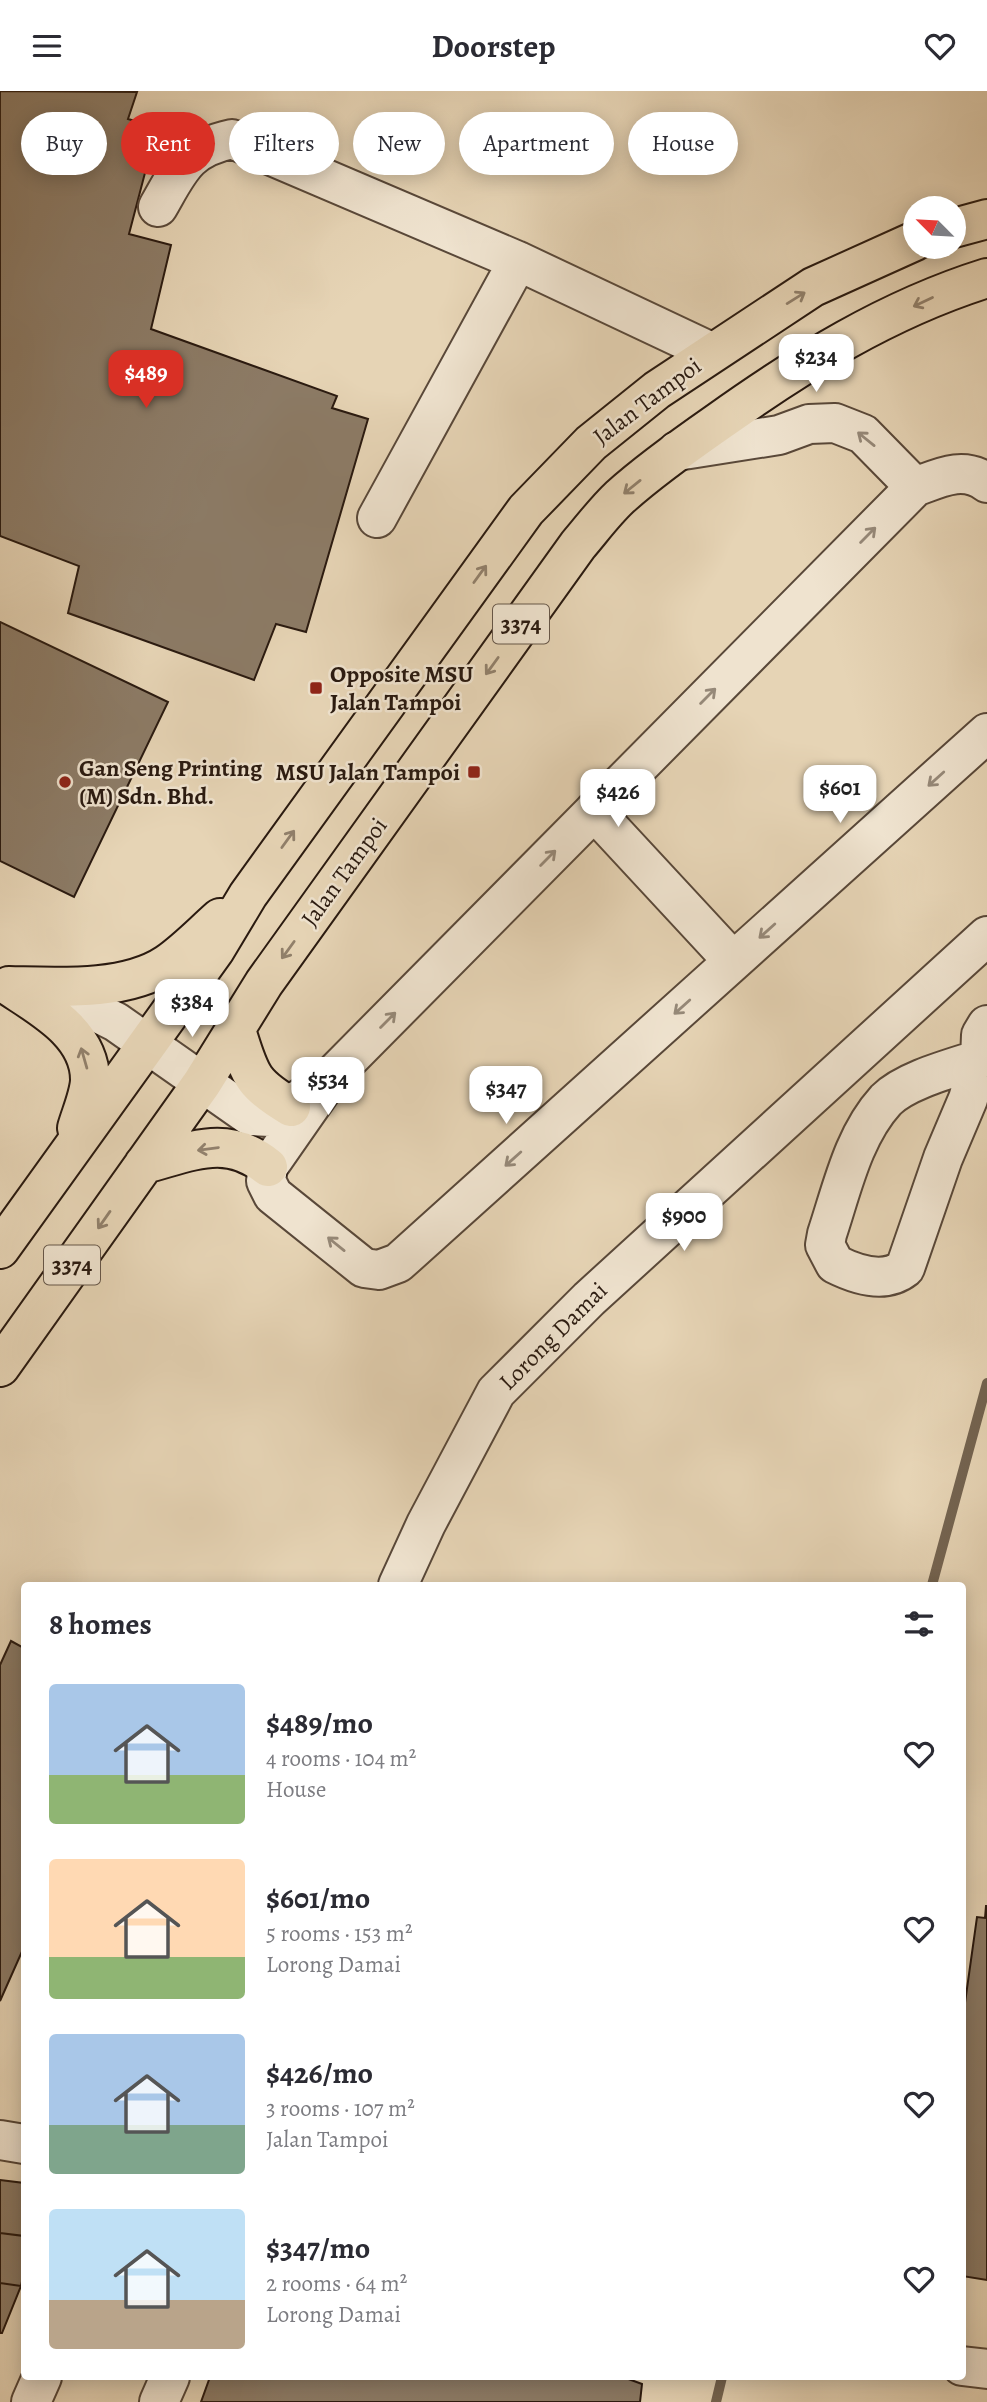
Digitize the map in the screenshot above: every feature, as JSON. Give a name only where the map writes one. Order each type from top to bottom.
[{"type":"main road","points":[[966,225],[987,219]]},
{"type":"main road","name":"Jalan Tampoi","points":[[0,1249],[215,950],[248,895],[526,510],[591,443],[711,352],[813,287],[903,246]]},
{"type":"main road","name":"Jalan Tampoi","points":[[0,1367],[202,1083],[264,983],[578,545],[619,498],[677,451],[764,389],[848,336],[951,289],[987,278]]},
{"type":"main road","points":[[4,986],[89,988],[151,971],[167,964],[248,895]]},
{"type":"main road","points":[[4,986],[57,1018],[80,1045],[90,1080],[72,1147]]},
{"type":"main road","points":[[236,1030],[248,1068],[263,1092],[291,1107]]},
{"type":"main road","points":[[144,1164],[205,1149],[233,1147],[268,1167]]},
{"type":"street","points":[[158,207],[186,159],[206,145],[232,139],[518,261],[711,352]]},
{"type":"street","points":[[377,518],[518,261]]},
{"type":"street","points":[[677,451],[779,435],[809,424],[835,422],[863,434],[915,487]]},
{"type":"street","points":[[4,986],[98,1013],[148,1044],[250,1116],[271,1117],[291,1107],[330,1078],[915,487],[954,473],[970,475],[987,483]]},
{"type":"street","points":[[330,1078],[268,1167],[266,1181],[273,1195],[364,1268],[379,1270],[398,1263],[987,733]]},
{"type":"street","points":[[594,811],[733,961]]},
{"type":"street","name":"Lorong Damai","points":[[399,1582],[426,1524],[496,1392],[599,1290],[987,936]]},
{"type":"street","points":[[984,1042],[905,1268],[887,1278],[835,1264],[825,1245],[827,1234],[861,1133],[887,1098],[933,1074],[984,1042]]},
{"type":"street","points":[[0,2140],[21,2144]]},
{"type":"street","points":[[966,2366],[987,2369]]},
{"type":"street","points":[[31,2402],[41,2380]]},
{"type":"street","points":[[159,2402],[169,2380]]},
{"type":"building","points":[[0,91],[137,92],[130,112],[121,112],[121,175],[144,175],[129,234],[171,245],[151,329],[337,396],[332,408],[368,419],[306,632],[276,624],[254,680],[68,613],[79,566],[0,536]]},
{"type":"building","name":"Gan Seng Printing (M) Sdn. Bhd.","points":[[0,622],[168,702],[74,897],[0,861]]},
{"type":"building","points":[[11,1641],[21,1646],[21,1954],[0,2001],[0,1665]]},
{"type":"building","points":[[987,1906],[987,2280],[966,2277],[966,1995],[977,1917],[985,1918]]},
{"type":"building","points":[[0,2180],[21,2183],[21,2236],[0,2233]]},
{"type":"building","points":[[0,2233],[21,2236],[21,2286],[0,2283]]},
{"type":"building","points":[[0,2283],[21,2286],[2,2333],[0,2333]]},
{"type":"building","points":[[209,2380],[631,2380],[642,2384],[640,2402],[201,2402]]},
{"type":"waterway","points":[[933,1582],[987,1383]]},
{"type":"waterway","points":[[716,2402],[721,2380]]},
{"type":"place","name":"Opposite MSU Jalan Tampoi","points":[[316,688]]},
{"type":"place","name":"MSU Jalan Tampoi","points":[[474,772]]},
{"type":"place","name":"Gan Seng Printing (M) Sdn. Bhd.","points":[[65,782]]}]
